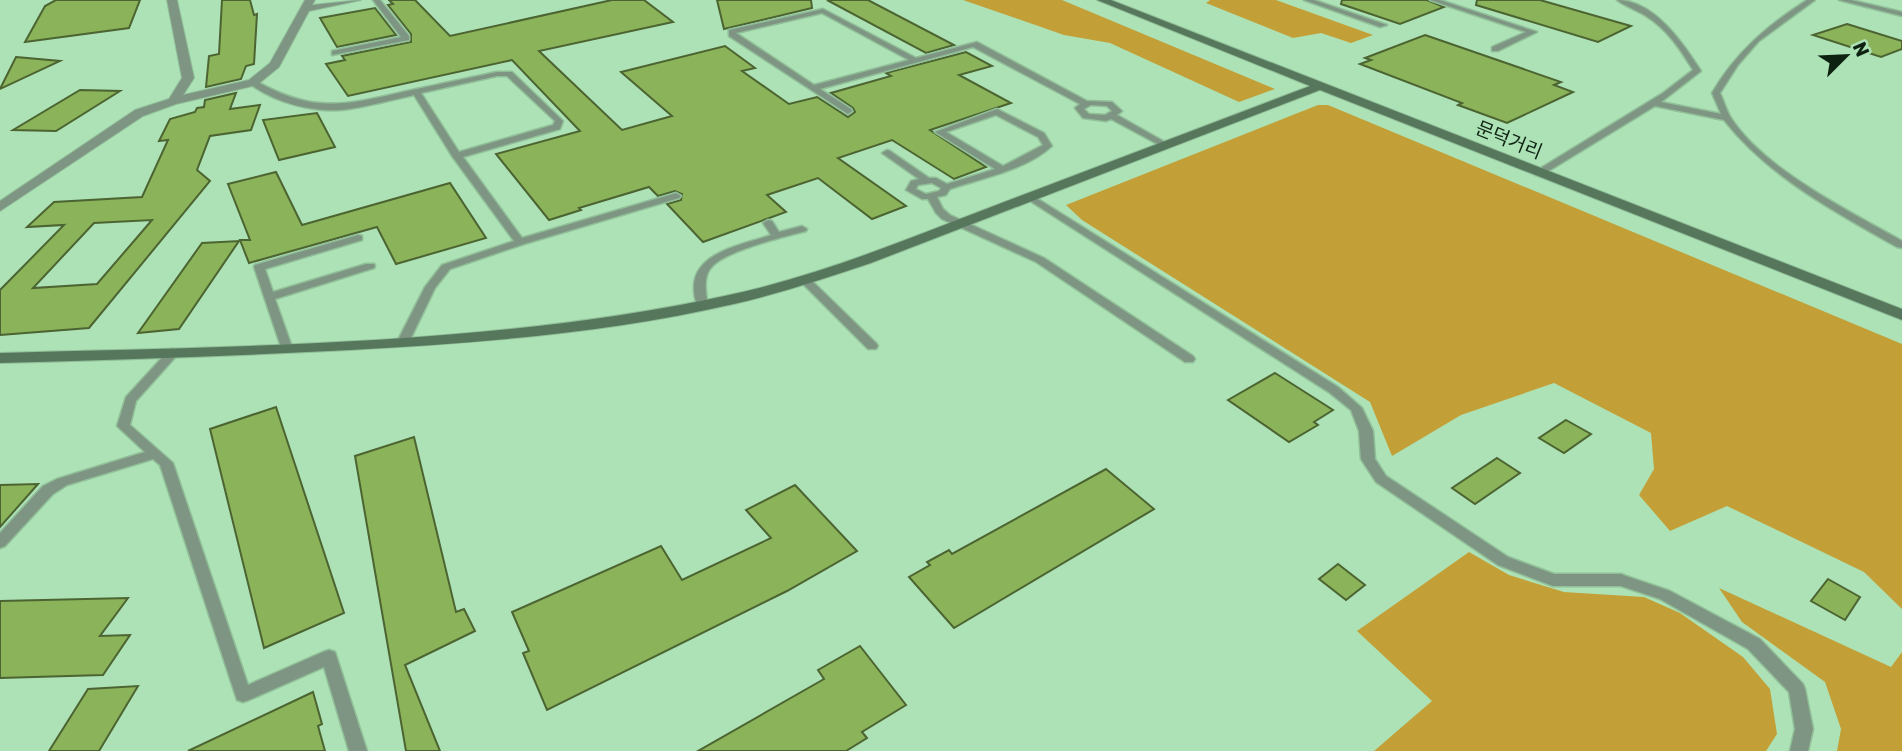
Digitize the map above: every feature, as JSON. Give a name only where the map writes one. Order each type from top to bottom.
[{"type":"street","points":[[172,0],[188,78],[173,101]]},
{"type":"street","points":[[0,207],[139,113],[173,101],[253,83],[275,65],[308,5],[356,0]]},
{"type":"street","name":"문덕거리","points":[[1102,0],[1902,316]]},
{"type":"street","points":[[0,358],[173,353],[544,332],[702,306],[807,282],[1320,86]]},
{"type":"lane","points":[[335,53],[406,38],[376,0]]},
{"type":"lane","points":[[1307,0],[1384,25]]},
{"type":"lane","points":[[1433,0],[1533,32],[1495,49]]},
{"type":"lane","points":[[1539,173],[1654,103],[1697,71],[1675,36],[1660,20],[1620,0]]},
{"type":"lane","points":[[1812,0],[1777,22],[1746,48],[1716,93],[1727,118],[1774,165],[1901,246]]},
{"type":"lane","points":[[1842,0],[1863,2],[1902,14]]},
{"type":"lane","points":[[848,111],[733,36],[732,32],[823,11],[915,60]]},
{"type":"lane","points":[[814,88],[974,44],[1085,103]]},
{"type":"lane","points":[[253,83],[276,97],[324,108],[348,107],[497,74],[509,74],[559,121],[556,127],[541,134],[457,156]]},
{"type":"lane","points":[[416,92],[457,156],[520,242]]},
{"type":"lane","points":[[1112,116],[1118,111],[1114,106],[1103,102],[1080,105],[1079,111],[1086,116],[1112,116],[1166,145]]},
{"type":"lane","points":[[1654,103],[1727,118]]},
{"type":"lane","points":[[946,187],[939,181],[926,180],[914,183],[911,190],[918,195],[932,197],[943,193],[946,187],[1035,156],[1048,146],[1041,135],[997,112],[939,132],[1000,168]]},
{"type":"lane","points":[[887,153],[926,180]]},
{"type":"lane","points":[[403,342],[430,287],[446,267],[676,196]]},
{"type":"lane","points":[[932,197],[939,211],[960,225],[1040,260],[1189,359]]},
{"type":"lane","points":[[1030,197],[1334,390],[1356,408],[1366,431],[1368,459],[1381,480],[1503,561],[1553,580],[1621,580],[1665,595],[1754,644],[1797,689],[1804,729],[1799,751]]},
{"type":"lane","points":[[768,223],[777,236]]},
{"type":"lane","points":[[702,306],[704,269],[713,260],[802,229]]},
{"type":"lane","points":[[286,347],[259,267],[358,238]]},
{"type":"lane","points":[[269,297],[370,266]]},
{"type":"lane","points":[[807,282],[872,346]]},
{"type":"lane","points":[[173,353],[130,400],[124,426],[166,463],[243,695],[329,657],[358,751]]},
{"type":"lane","points":[[0,542],[48,490],[55,486],[156,454]]},
{"type":"shaded area","points":[[963,0],[1062,0],[1275,89],[1239,102],[1110,43],[1064,35]]},
{"type":"shaded area","points":[[1210,0],[1276,0],[1373,35],[1351,43],[1321,33],[1293,38],[1206,3]]},
{"type":"shaded area","points":[[1318,105],[1328,105],[1902,344],[1902,609],[1864,572],[1727,506],[1670,531],[1639,495],[1654,469],[1651,433],[1554,383],[1461,415],[1392,456],[1370,402],[1082,220],[1066,205]]},
{"type":"shaded area","points":[[1469,552],[1509,575],[1564,592],[1644,597],[1680,613],[1743,657],[1770,689],[1777,734],[1766,751],[1374,751],[1432,701],[1357,631]]},
{"type":"shaded area","points":[[1719,588],[1891,667],[1902,652],[1902,751],[1837,751],[1841,729],[1825,682],[1742,622]]},
{"type":"building","points":[[56,0],[140,0],[129,28],[25,42],[45,6]]},
{"type":"building","points":[[222,0],[250,0],[254,15],[257,14],[254,64],[246,66],[241,79],[206,87],[209,56],[219,54]]},
{"type":"building","points":[[389,0],[415,0],[450,36],[612,0],[644,0],[673,22],[539,51],[622,130],[672,116],[621,72],[725,46],[755,68],[742,71],[789,104],[817,97],[848,117],[855,112],[853,108],[831,93],[891,76],[886,73],[966,52],[992,66],[959,75],[1011,103],[930,130],[986,167],[954,179],[892,140],[838,158],[906,206],[872,219],[818,178],[767,195],[786,212],[703,242],[667,204],[681,200],[682,194],[675,191],[658,196],[649,187],[549,220],[496,154],[580,131],[512,60],[348,96],[326,64],[345,60],[342,56],[411,42],[411,34],[388,5],[393,4]]},
{"type":"building","points":[[717,0],[811,0],[812,8],[724,29]]},
{"type":"building","points":[[827,0],[868,0],[954,45],[926,53]]},
{"type":"building","points":[[1342,0],[1427,0],[1444,7],[1400,24],[1341,4]]},
{"type":"building","points":[[1477,0],[1540,0],[1631,26],[1598,42],[1476,5]]},
{"type":"building","points":[[375,8],[396,35],[337,47],[320,18]]},
{"type":"building","points":[[1847,24],[1902,41],[1902,49],[1881,57],[1813,35]]},
{"type":"building","points":[[1425,35],[1561,82],[1554,85],[1573,92],[1507,123],[1360,64],[1371,60],[1365,58]]},
{"type":"building","points":[[16,57],[60,61],[0,89]]},
{"type":"building","points":[[80,90],[120,91],[56,131],[13,130]]},
{"type":"building","points":[[236,93],[230,109],[260,105],[251,130],[210,136],[197,170],[210,181],[89,328],[0,335],[0,290],[64,225],[27,227],[54,202],[142,197],[168,140],[159,141],[170,119],[195,112],[197,108],[204,107],[205,100]],"holes":[[[152,220],[97,284],[33,288],[94,223]]]},
{"type":"building","points":[[317,113],[335,147],[279,160],[263,120]]},
{"type":"building","points":[[276,172],[302,225],[450,183],[486,238],[396,264],[377,227],[249,263],[240,240],[250,240],[228,184]]},
{"type":"building","points":[[239,241],[179,329],[138,333],[202,243]]},
{"type":"building","points":[[1275,373],[1333,410],[1314,422],[1318,425],[1289,442],[1228,400]]},
{"type":"building","points":[[276,407],[344,613],[264,648],[210,429]]},
{"type":"building","points":[[1566,420],[1591,434],[1564,453],[1539,438]]},
{"type":"building","points":[[414,437],[456,612],[464,609],[475,631],[405,665],[440,751],[406,751],[355,456]]},
{"type":"building","points":[[1497,458],[1520,473],[1475,504],[1452,488]]},
{"type":"building","points":[[1106,469],[1154,509],[954,628],[909,577],[930,565],[927,562],[949,550],[952,554]]},
{"type":"building","points":[[38,484],[0,527],[0,485]]},
{"type":"building","points":[[795,485],[857,551],[787,591],[547,710],[523,653],[529,651],[512,612],[661,546],[682,580],[771,538],[746,510]]},
{"type":"building","points":[[1338,564],[1365,585],[1346,600],[1319,579]]},
{"type":"building","points":[[1828,579],[1860,597],[1845,620],[1811,601]]},
{"type":"building","points":[[128,598],[100,636],[130,635],[103,675],[0,678],[0,601]]},
{"type":"building","points":[[860,646],[906,705],[862,732],[867,738],[846,751],[698,751],[824,679],[818,670]]},
{"type":"building","points":[[138,686],[99,751],[49,751],[88,689]]},
{"type":"building","points":[[313,692],[322,724],[318,726],[325,751],[188,751]]}]
